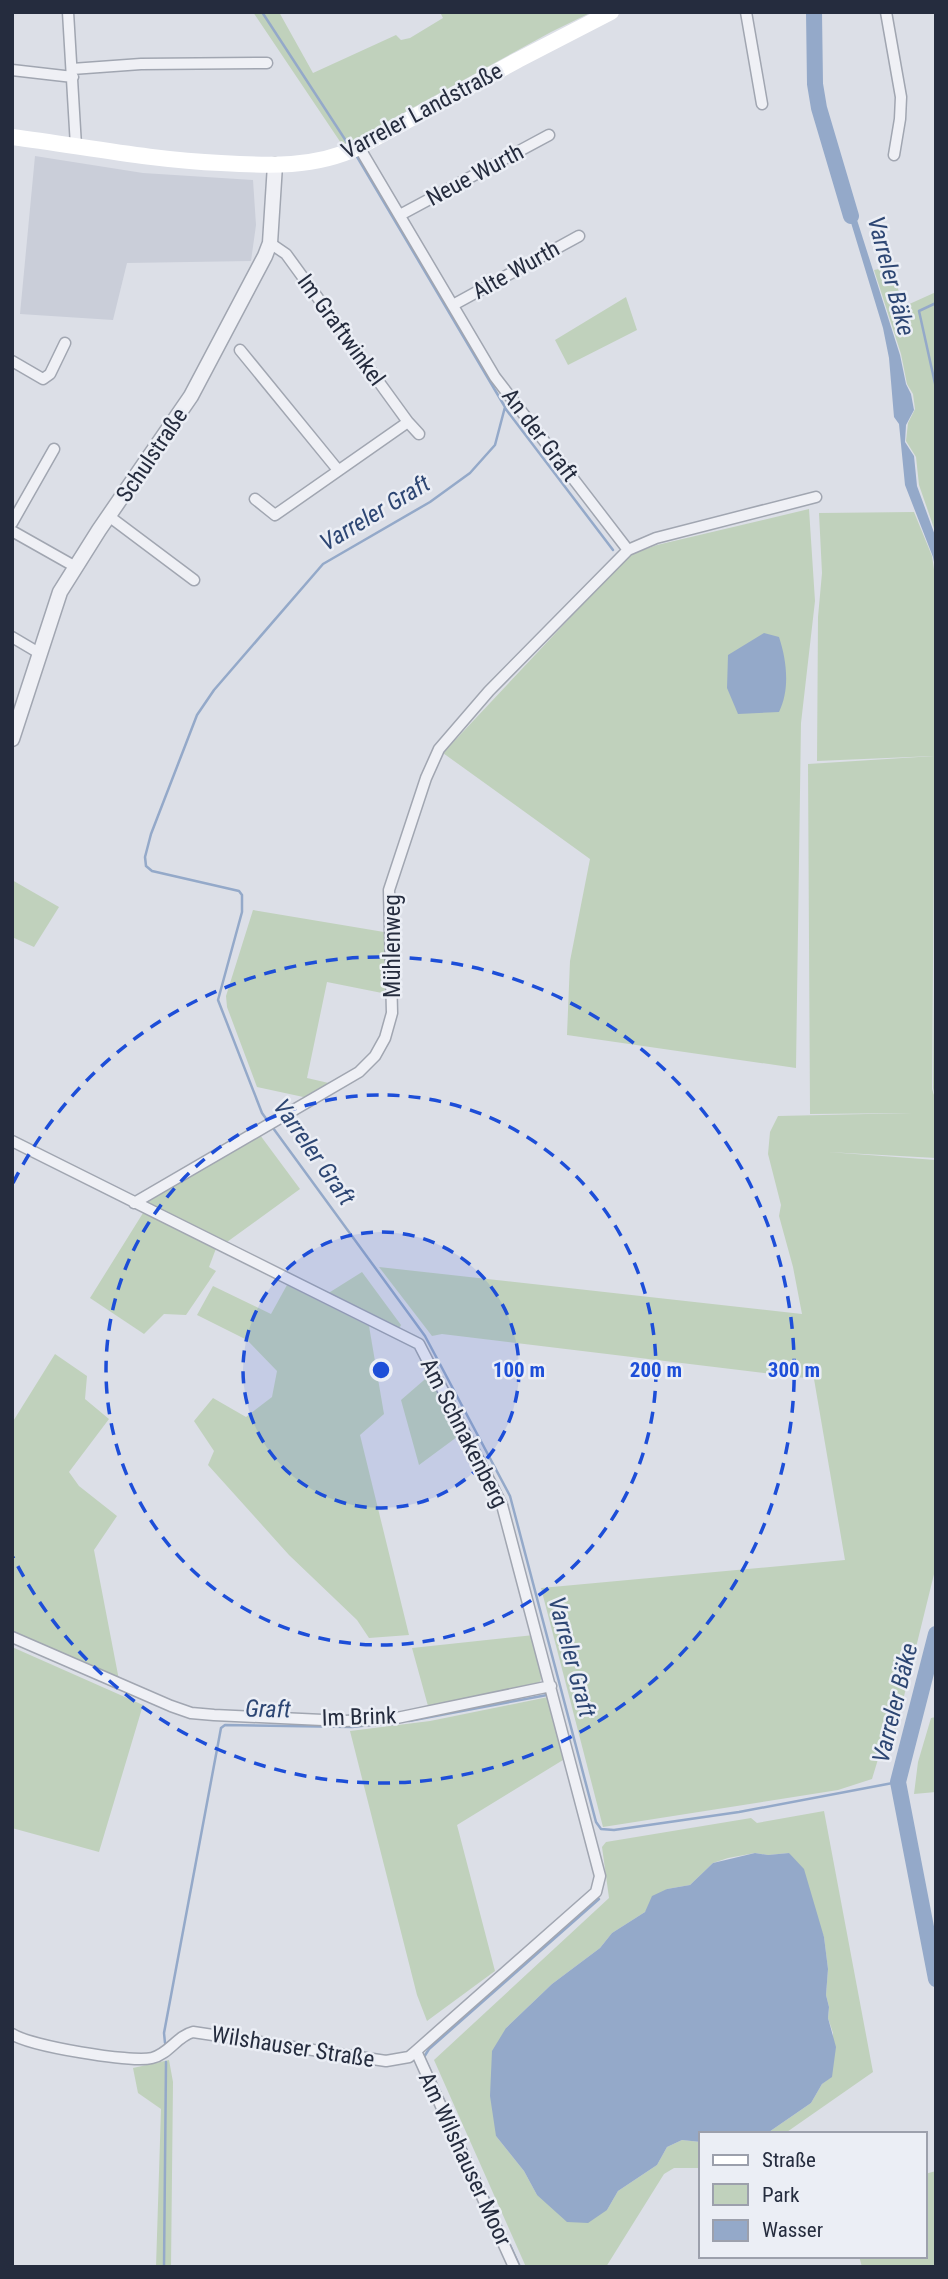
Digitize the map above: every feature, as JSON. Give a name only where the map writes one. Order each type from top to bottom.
[{"type":"main road","name":"Varreler Landstraße","points":[[12,137],[160,159],[275,166],[311,163],[355,149],[611,12]]},
{"type":"street","points":[[68,12],[76,146]]},
{"type":"street","points":[[746,12],[762,104]]},
{"type":"street","points":[[886,12],[901,97],[894,155]]},
{"type":"street","points":[[12,70],[72,73],[141,64],[267,63]]},
{"type":"street","name":"Neue Wurth","points":[[400,215],[550,135]]},
{"type":"street","name":"An der Graft","points":[[355,149],[400,215],[495,377],[628,550]]},
{"type":"street","name":"Schulstraße","points":[[12,739],[60,592],[74,566],[191,396],[270,243],[275,166]]},
{"type":"street","name":"Alte Wurth","points":[[453,305],[579,236]]},
{"type":"street","name":"Im Graftwinkel","points":[[270,243],[286,254],[419,434]]},
{"type":"street","points":[[12,361],[43,379],[50,374],[65,343]]},
{"type":"street","points":[[240,350],[338,470]]},
{"type":"street","points":[[255,499],[275,515],[408,422]]},
{"type":"street","points":[[12,523],[54,449]]},
{"type":"street","points":[[628,550],[656,538],[816,497]]},
{"type":"street","points":[[110,517],[194,580]]},
{"type":"street","points":[[12,531],[74,566]]},
{"type":"street","name":"Mühlenweg","points":[[134,1203],[359,1072],[375,1056],[385,1038],[392,1013],[389,890],[426,778],[439,749],[489,691],[628,550]]},
{"type":"street","points":[[12,636],[39,653]]},
{"type":"street","name":"Am Schnakenberg","points":[[12,1141],[419,1343],[502,1505],[599,1870],[599,1886],[596,1892],[416,2051]]},
{"type":"street","name":"Im Brink","points":[[12,1637],[191,1713],[344,1721],[392,1719],[551,1686]]},
{"type":"street","name":"Wilshauser Straße","points":[[12,2034],[24,2040],[50,2046],[136,2059],[163,2054],[186,2034],[193,2032],[386,2061],[409,2057],[416,2051]]},
{"type":"street","name":"Am Wilshauser Moor","points":[[416,2051],[514,2267]]},
{"type":"shaded area","points":[[35,156],[143,173],[253,180],[256,225],[251,261],[127,263],[113,320],[20,314]]},
{"type":"green space","points":[[253,12],[279,12],[313,73],[396,35],[401,40],[410,38],[443,18],[440,12],[592,12],[343,146]]},
{"type":"green space","points":[[889,267],[905,306],[936,292],[936,534],[919,485],[916,457],[906,441],[908,423],[915,409],[913,394],[907,384],[901,354],[874,270]]},
{"type":"green space","points":[[626,297],[637,330],[568,365],[555,340]]},
{"type":"green space","points":[[809,509],[815,601],[801,723],[796,1068],[567,1035],[570,961],[590,859],[443,753],[629,555],[657,545]]},
{"type":"green space","points":[[914,512],[932,556],[936,583],[932,1089],[935,1098],[936,790],[936,1158],[828,1152],[936,1160],[936,1566],[891,1749],[882,1762],[879,1756],[872,1779],[838,1790],[603,1827],[541,1588],[845,1560],[814,1379],[442,1334],[432,1336],[379,1267],[802,1314],[779,1216],[781,1205],[768,1154],[770,1132],[778,1116],[912,1113],[810,1114],[808,764],[934,756],[817,761],[818,617],[822,573],[819,513]]},
{"type":"green space","points":[[12,880],[59,907],[34,947],[12,937]]},
{"type":"green space","points":[[253,910],[384,932],[387,994],[327,982],[307,1078],[333,1084],[308,1098],[257,1087],[227,1007],[226,996]]},
{"type":"green space","points":[[260,1135],[300,1189],[227,1242],[141,1201]]},
{"type":"green space","points":[[143,1213],[217,1246],[209,1267],[216,1271],[186,1315],[164,1314],[144,1334],[90,1298]]},
{"type":"green space","points":[[362,1272],[401,1325],[399,1329],[327,1294]]},
{"type":"green space","points":[[287,1285],[369,1326],[384,1414],[360,1435],[409,1635],[369,1638],[357,1620],[289,1555],[208,1465],[214,1451],[194,1421],[213,1398],[246,1417],[272,1397],[277,1371],[247,1340],[197,1315],[213,1286],[271,1314]]},
{"type":"green space","points":[[55,1354],[87,1376],[85,1399],[109,1419],[69,1472],[79,1486],[117,1516],[94,1550],[119,1680],[12,1632],[12,1423]]},
{"type":"green space","points":[[431,1374],[461,1434],[419,1465],[401,1400]]},
{"type":"green space","points":[[534,1635],[544,1674],[539,1683],[428,1706],[412,1648]]},
{"type":"green space","points":[[12,1647],[143,1705],[99,1852],[12,1828]]},
{"type":"green space","points":[[548,1697],[563,1760],[457,1825],[495,1971],[427,2021],[417,1995],[350,1731],[430,1721]]},
{"type":"green space","points":[[936,1717],[936,1792],[914,1794],[918,1762],[931,1718]]},
{"type":"green space","points":[[824,1811],[873,2072],[787,2132],[769,2132],[811,2103],[822,2084],[831,2077],[833,2033],[828,2018],[828,1969],[824,1937],[789,1853],[755,1853],[713,1863],[690,1885],[667,1889],[645,1912],[612,1933],[600,1948],[552,1984],[506,2028],[496,2136],[524,2171],[537,2195],[607,2210],[618,2191],[657,2165],[667,2147],[682,2140],[699,2142],[699,2168],[674,2168],[664,2174],[606,2267],[526,2267],[434,2060],[609,1898],[602,1847],[606,1842],[751,1818],[757,1823]]},
{"type":"green space","points":[[169,2060],[173,2082],[171,2267],[156,2267],[161,2109],[138,2093],[133,2068]]},
{"type":"green space","points":[[936,2171],[936,2267],[862,2267],[860,2258],[927,2258],[927,2173]]},
{"type":"water","points":[[845,196],[851,201],[911,394],[914,410],[906,425],[905,442],[914,456],[917,486],[936,538],[936,572],[933,557],[905,485],[899,424],[894,417],[889,358],[883,328]]},
{"type":"water","points":[[764,633],[779,637],[785,665],[785,694],[779,712],[738,714],[727,688],[728,655]]},
{"type":"water","points":[[755,1853],[789,1853],[804,1869],[824,1937],[828,1969],[828,2018],[836,2047],[832,2077],[822,2084],[811,2103],[769,2132],[699,2132],[699,2142],[682,2140],[667,2147],[657,2165],[618,2191],[607,2210],[588,2223],[567,2222],[537,2195],[524,2171],[496,2136],[490,2096],[492,2051],[506,2028],[552,1984],[600,1948],[612,1933],[645,1912],[652,1896],[667,1889],[690,1885],[713,1863]]},
{"type":"waterway","name":"Varreler Graft","points":[[262,12],[348,144]]},
{"type":"waterway","name":"Varreler Bäke","points":[[814,12],[815,84],[819,108],[851,216]]},
{"type":"waterway","name":"Varreler Graft","points":[[267,1120],[218,1000],[242,912],[242,895],[239,891],[152,871],[146,866],[145,857],[151,834],[197,715],[214,690],[323,564],[430,502],[470,473],[495,445],[505,407],[356,155]]},
{"type":"waterway","points":[[936,303],[919,311],[936,388]]},
{"type":"waterway","points":[[505,408],[613,550]]},
{"type":"waterway","name":"Varreler Graft","points":[[273,1128],[425,1336],[510,1496],[596,1822],[601,1829],[614,1830],[739,1812],[898,1782]]},
{"type":"waterway","points":[[936,1634],[898,1782],[936,1979]]},
{"type":"waterway","name":"Graft","points":[[409,1721],[547,1695]]},
{"type":"waterway","name":"Graft","points":[[165,2043],[164,2033],[221,1728],[225,1725],[371,1725]]},
{"type":"waterway","points":[[520,2267],[424,2057],[429,2049],[599,1899]]},
{"type":"waterway","points":[[164,2267],[166,2062]]}]
